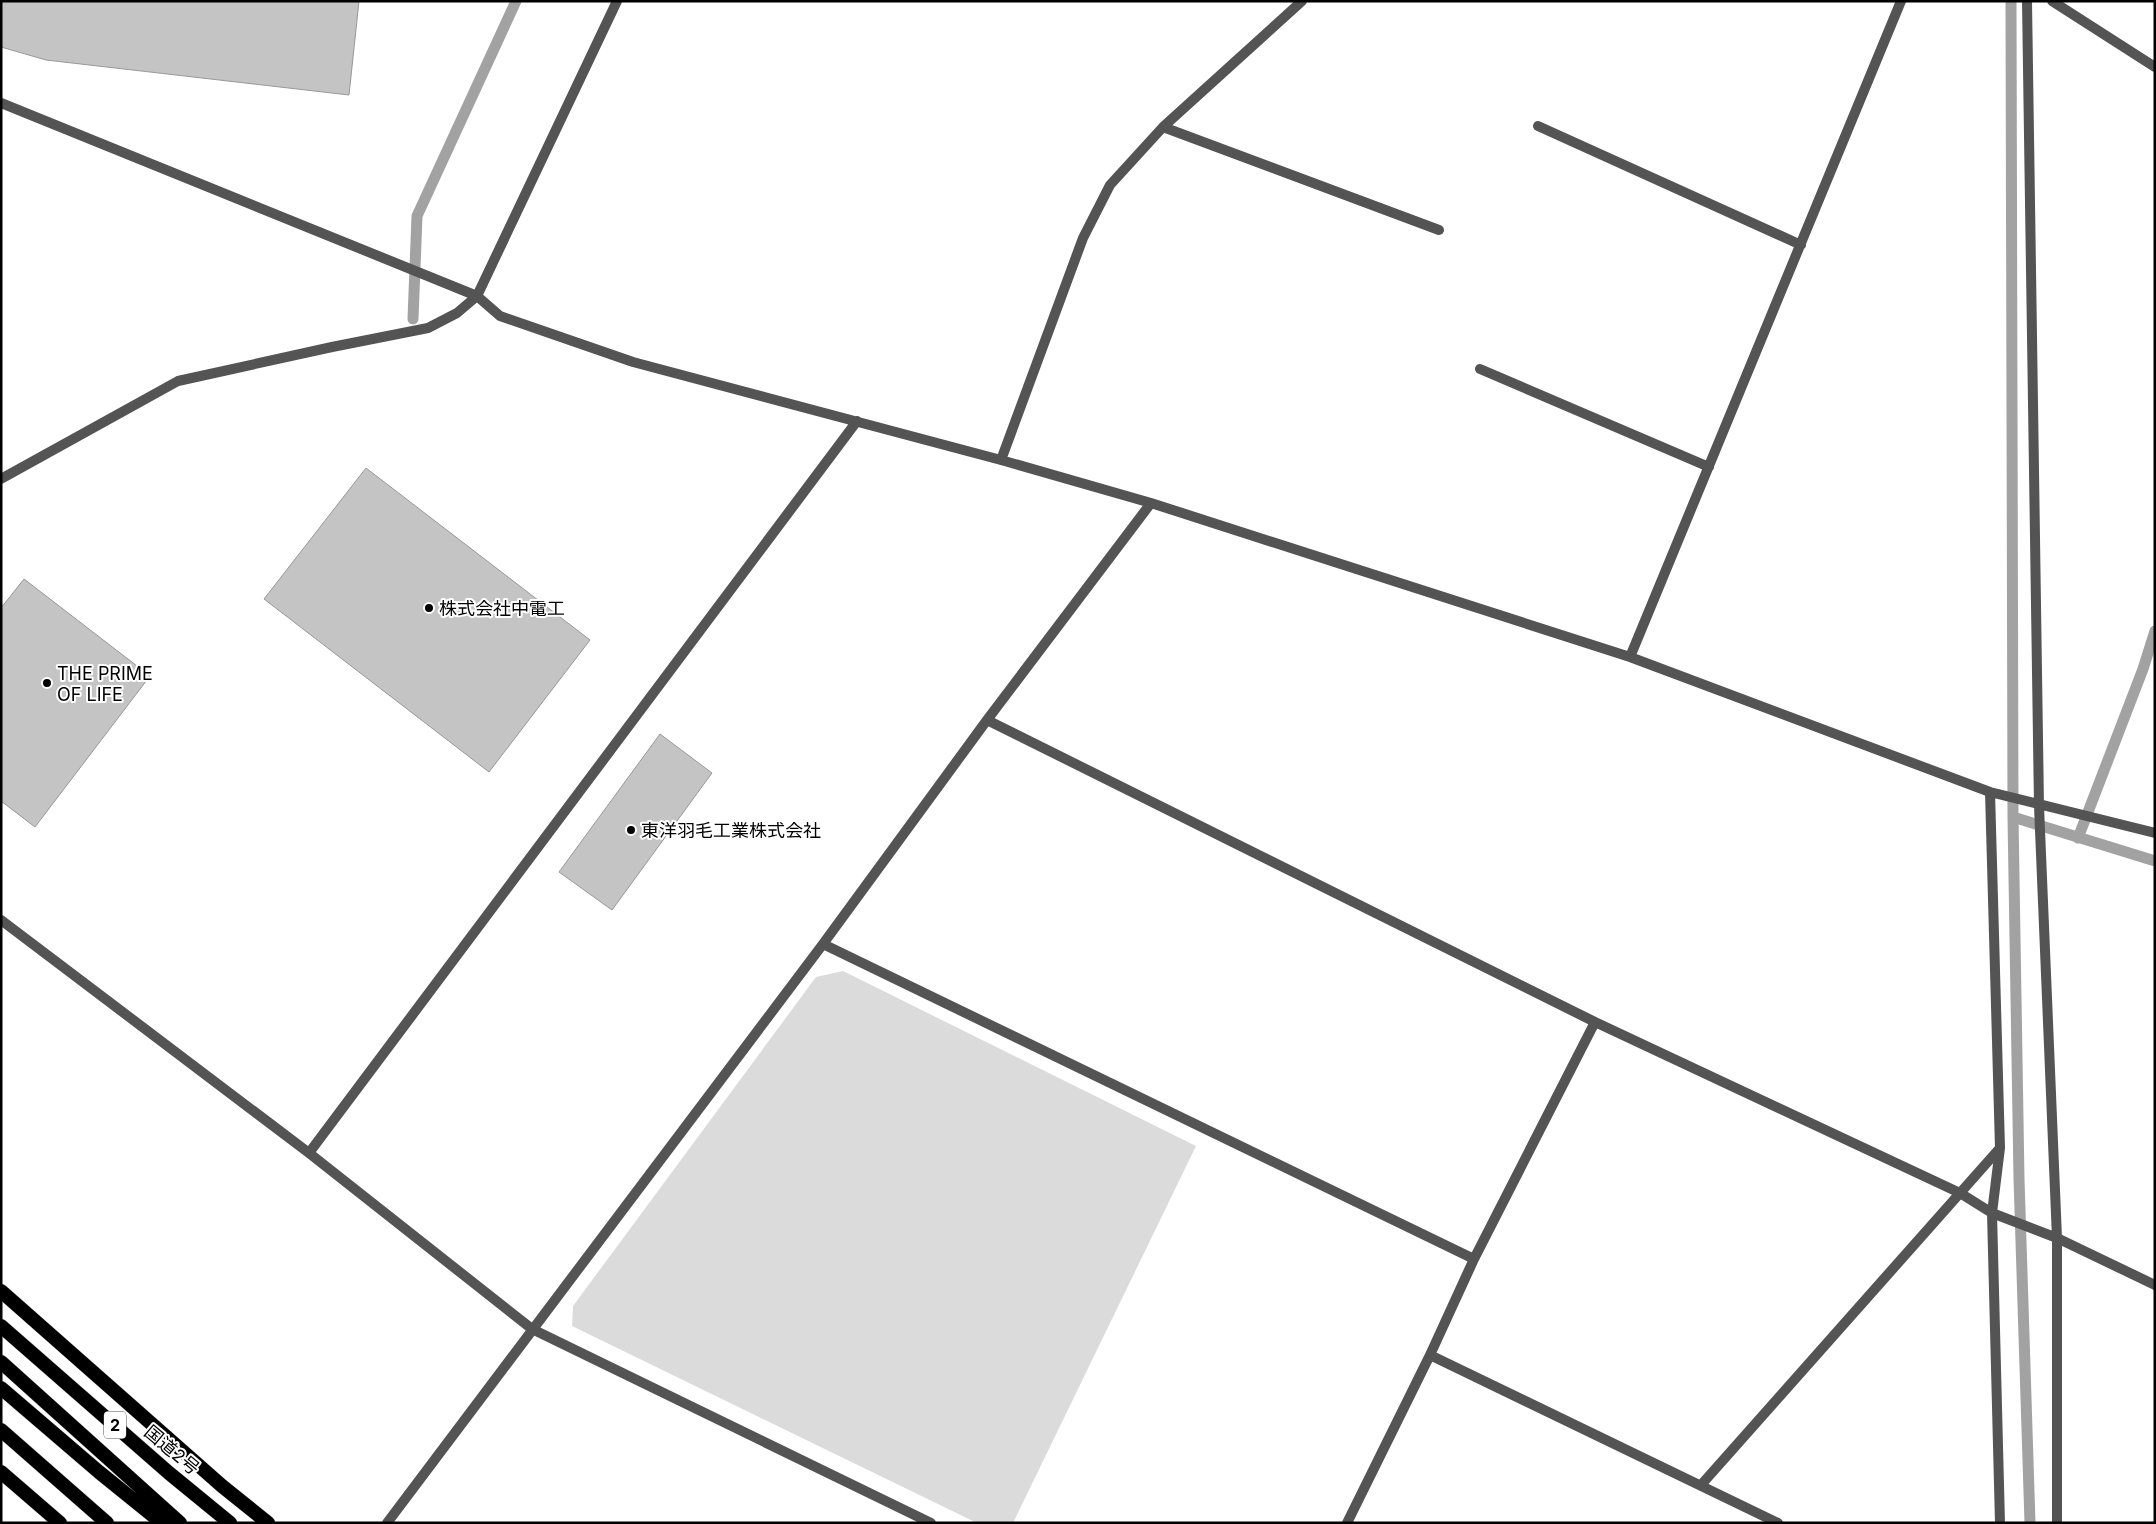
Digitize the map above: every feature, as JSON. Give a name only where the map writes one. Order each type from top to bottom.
[{"type":"highway","points":[[1,1291],[215,1480],[268,1523]]},
{"type":"highway","name":"国道2号","points":[[1,1326],[168,1473],[230,1523]]},
{"type":"highway","points":[[1,1362],[180,1523]]},
{"type":"highway","points":[[1,1388],[162,1523]]},
{"type":"highway","points":[[1,1430],[107,1523]]},
{"type":"highway","points":[[1,1472],[60,1523]]},
{"type":"street","points":[[1,479],[178,381],[332,346],[428,328],[457,313],[477,296],[617,1]]},
{"type":"street","points":[[1001,460],[1083,238],[1110,185],[1162,127],[1302,1]]},
{"type":"street","points":[[1630,657],[1901,1]]},
{"type":"street","points":[[2027,1],[2038,806],[2057,1238],[2058,1523]]},
{"type":"street","points":[[2052,1],[2155,67]]},
{"type":"street","points":[[1,103],[477,296],[500,316],[633,362],[1001,460],[1151,503],[1630,657],[2002,796],[2155,833]]},
{"type":"street","points":[[1538,126],[1801,244]]},
{"type":"street","points":[[1162,127],[1438,230]]},
{"type":"street","points":[[1480,370],[1709,467]]},
{"type":"street","points":[[309,1153],[857,421]]},
{"type":"street","points":[[387,1523],[824,944],[988,720],[1151,503]]},
{"type":"street","points":[[988,720],[1595,1022],[1960,1193],[1997,1215],[2057,1238],[2155,1285]]},
{"type":"street","points":[[1990,792],[2000,1148],[1997,1215],[2000,1523]]},
{"type":"street","points":[[1,920],[309,1153],[532,1330],[931,1523]]},
{"type":"street","points":[[824,944],[1474,1260]]},
{"type":"street","points":[[1347,1523],[1430,1355],[1474,1260],[1595,1022]]},
{"type":"street","points":[[1701,1485],[2000,1148]]},
{"type":"street","points":[[1430,1355],[1778,1523]]},
{"type":"shaded area","points":[[843,971],[1196,1146],[1013,1523],[977,1523],[572,1326],[573,1306],[816,977]]},
{"type":"building","points":[[1,1],[359,1],[349,95],[46,60],[1,47]]},
{"type":"building","points":[[366,468],[590,640],[489,772],[264,599]]},
{"type":"building","points":[[24,579],[150,676],[35,827],[1,801],[1,608]]},
{"type":"building","points":[[660,734],[712,773],[612,910],[559,872]]},
{"type":"waterway","points":[[413,319],[417,216],[516,1]]},
{"type":"waterway","points":[[2011,1],[2013,817],[2019,1179],[2030,1523]]},
{"type":"waterway","points":[[2078,838],[2143,669],[2155,631]]},
{"type":"waterway","points":[[2013,817],[2155,861]]},
{"type":"place","name":"株式会社中電工","points":[[429,608]]},
{"type":"place","name":"THE PRIME OF LIFE","points":[[47,683]]},
{"type":"place","name":"東洋羽毛工業株式会社","points":[[631,830]]}]
